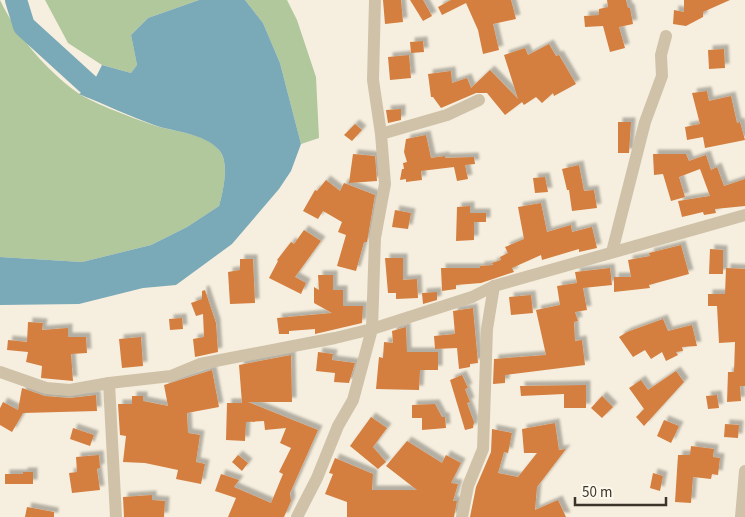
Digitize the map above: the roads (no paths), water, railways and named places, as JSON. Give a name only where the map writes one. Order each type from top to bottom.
[{"type":"street","points":[[297,517],[317,478],[338,426],[353,400],[372,328],[375,238],[385,184],[381,134],[373,80],[375,0]]},
{"type":"street","points":[[612,252],[645,122],[662,76],[661,55],[666,36]]},
{"type":"street","points":[[381,134],[447,115],[479,100]]},
{"type":"street","points":[[0,372],[46,388],[62,390],[171,376],[200,364],[335,338],[372,328],[472,296],[494,286],[745,215]]},
{"type":"street","points":[[462,517],[468,486],[483,449],[487,329],[494,286]]},
{"type":"street","points":[[109,383],[116,517]]},
{"type":"street","points":[[740,517],[745,471]]},
{"type":"water","points":[[199,0],[245,0],[263,23],[280,63],[301,144],[291,171],[279,189],[232,244],[176,285],[143,288],[79,304],[0,305],[0,257],[82,262],[151,245],[187,227],[219,206],[225,169],[222,155],[213,144],[197,136],[145,121],[79,94],[91,87],[102,65],[131,73],[137,65],[131,35],[148,18]]},
{"type":"waterway","points":[[16,0],[24,26],[91,87],[119,92]]}]
